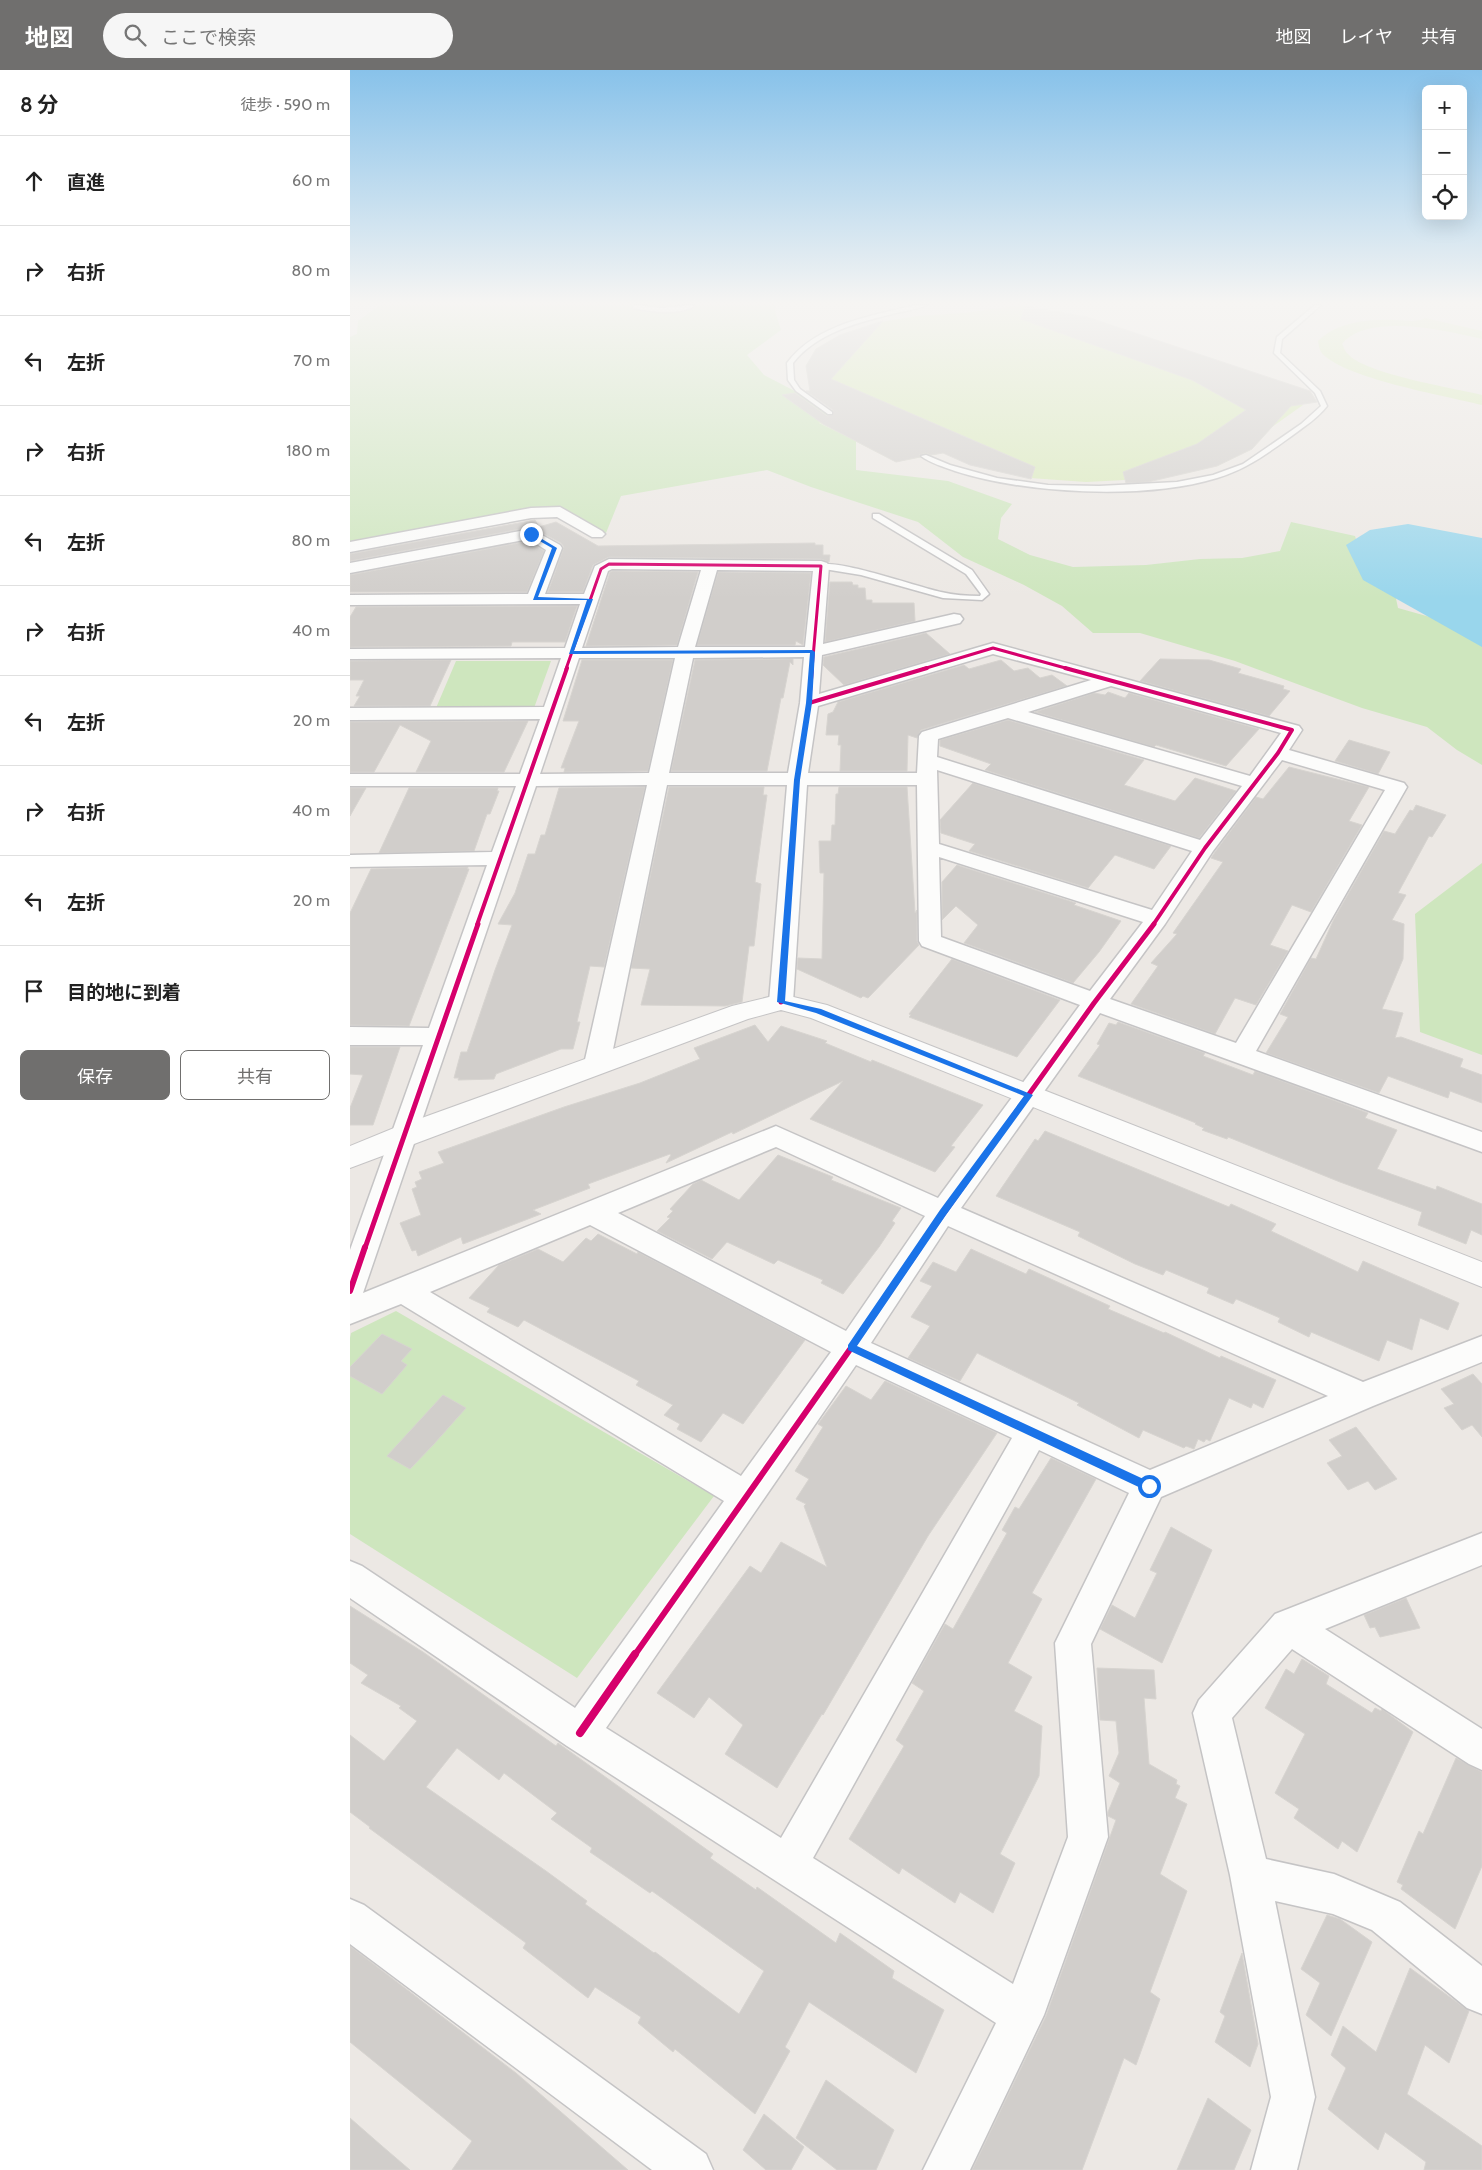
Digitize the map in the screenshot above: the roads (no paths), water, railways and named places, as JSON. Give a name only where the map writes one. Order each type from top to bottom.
[{"type":"street","points":[[350,547],[531,513],[560,512],[597,534]]},
{"type":"street","points":[[350,568],[531,534],[554,548],[535,599]]},
{"type":"street","points":[[350,1291],[590,599],[601,569],[609,564],[821,566],[809,703],[797,780],[781,1002]]},
{"type":"street","points":[[597,1064],[685,653],[710,565]]},
{"type":"street","points":[[350,600],[590,599]]},
{"type":"street","points":[[350,654],[812,652],[954,619]]},
{"type":"street","points":[[580,1733],[851,1348],[943,1212],[1029,1095],[1094,1002],[1157,919],[1206,848],[1256,784],[1292,730],[992,648],[809,703]]},
{"type":"street","points":[[1111,680],[929,736],[928,847],[930,941],[1482,1142]]},
{"type":"street","points":[[1009,712],[1256,784]]},
{"type":"street","points":[[350,714],[551,713]]},
{"type":"street","points":[[1242,1054],[1397,787],[1278,753]]},
{"type":"street","points":[[350,780],[797,780],[928,770],[1206,848]]},
{"type":"street","points":[[928,847],[1157,919]]},
{"type":"street","points":[[350,861],[500,858]]},
{"type":"street","points":[[350,1157],[404,1135],[597,1064],[742,1012],[781,1002],[818,1011],[1482,1275]]},
{"type":"street","points":[[350,1036],[438,1037]]},
{"type":"street","points":[[350,1312],[776,1136],[943,1212],[1362,1396]]},
{"type":"street","points":[[591,1212],[851,1348],[1149,1486]]},
{"type":"street","points":[[404,1291],[746,1496]]},
{"type":"street","points":[[946,2170],[1022,2015],[1088,1837],[1072,1643],[1149,1486],[1362,1396],[1482,1349]]},
{"type":"street","points":[[787,1865],[1032,1432]]},
{"type":"street","points":[[1274,2170],[1293,2097],[1250,1875],[1212,1714],[1288,1626],[1482,1550]]},
{"type":"street","points":[[350,1578],[580,1733],[1022,2015]]},
{"type":"street","points":[[1288,1626],[1482,1751]]},
{"type":"street","points":[[1250,1875],[1334,1894],[1386,1916],[1482,1993]]},
{"type":"street","points":[[350,1919],[690,2170]]},
{"type":"lane","points":[[816,403],[830,413]]},
{"type":"lane","points":[[924,456],[979,476],[1028,486],[1088,490],[1164,486],[1200,481],[1230,472],[1268,453],[1316,415],[1324,406],[1323,403]]},
{"type":"lane","points":[[821,566],[842,567],[958,598],[982,598],[985,594],[969,572],[876,516]]},
{"type":"water","points":[[1408,524],[1482,538],[1482,647],[1363,580],[1346,545],[1370,530]]}]
